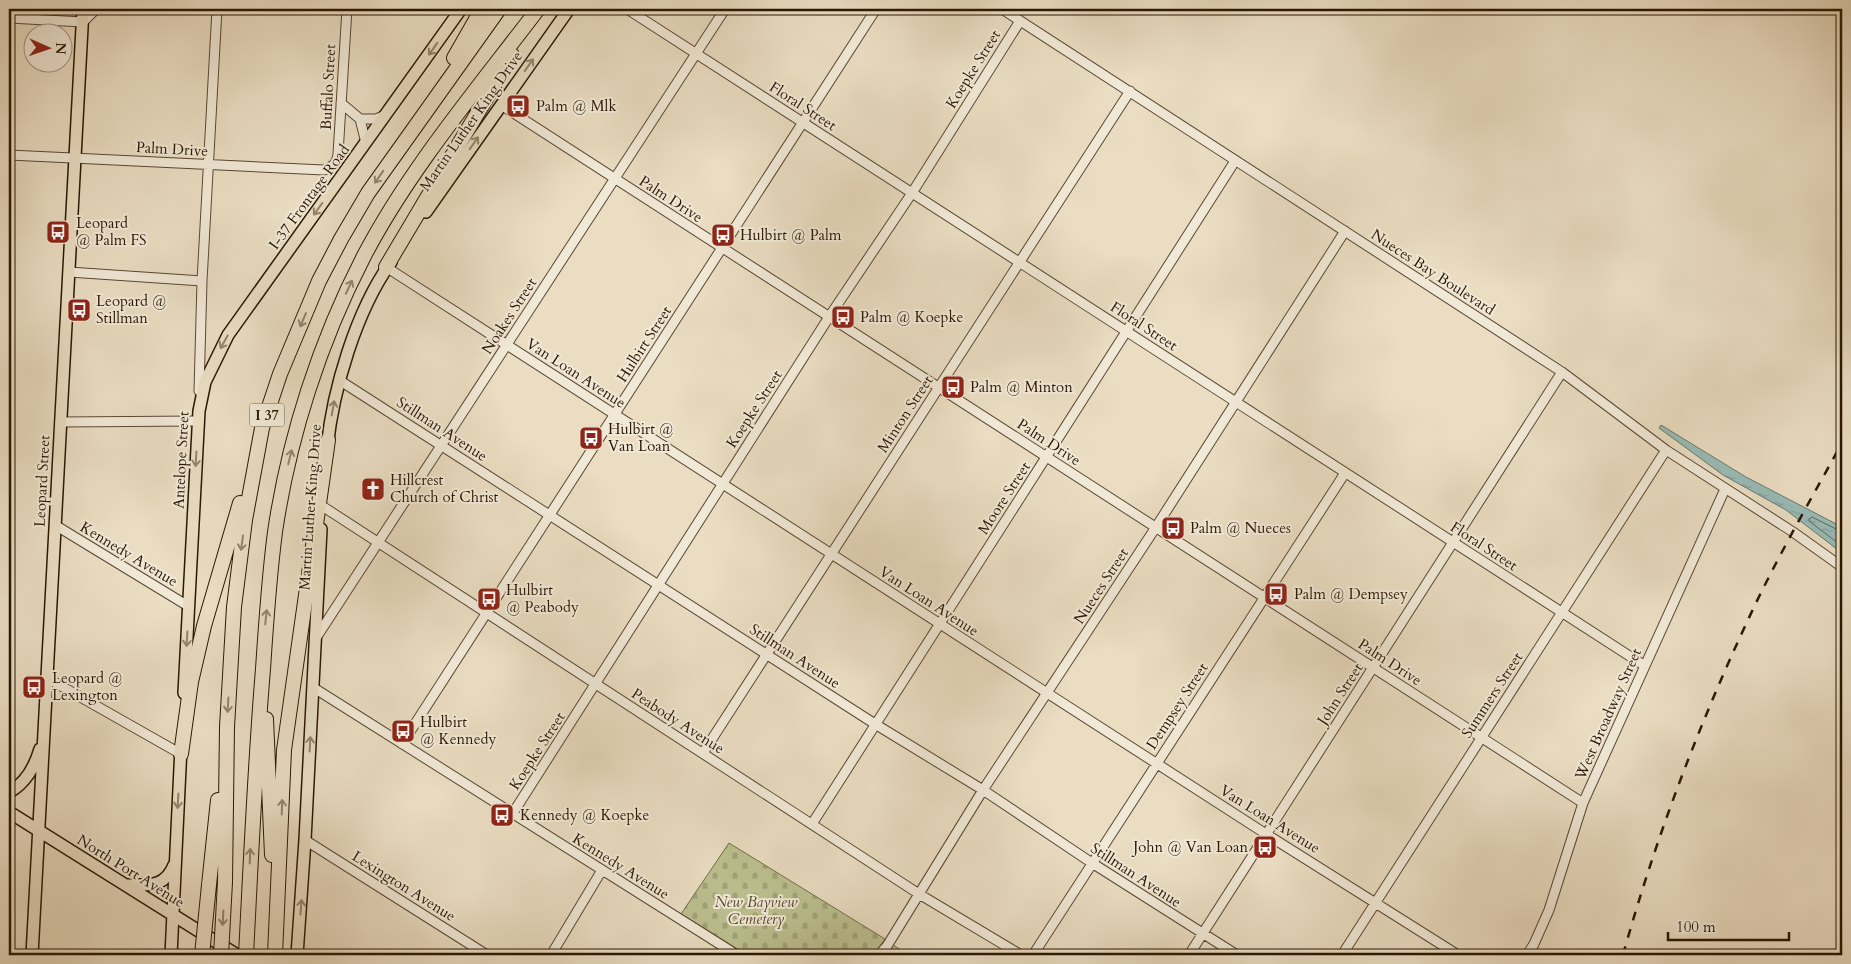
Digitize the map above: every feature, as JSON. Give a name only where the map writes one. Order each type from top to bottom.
[{"type":"highway","points":[[392,158],[482,9]]},
{"type":"highway","name":"I 37","points":[[221,955],[225,882],[227,727],[234,607],[239,561],[262,428],[280,374],[320,281],[341,238],[368,192],[499,9]]},
{"type":"highway","points":[[386,267],[539,9]]},
{"type":"highway","name":"I 37","points":[[246,955],[255,761],[264,632],[276,531],[289,459],[328,334],[365,254],[398,199],[436,144],[539,9]]},
{"type":"highway","points":[[181,754],[191,682],[204,626],[262,428]]},
{"type":"highway","points":[[275,955],[284,750],[328,440]]},
{"type":"highway","points":[[263,666],[272,851],[277,908]]},
{"type":"highway","points":[[202,955],[227,727]]},
{"type":"main road","name":"Leopard Street","points":[[32,955],[68,272],[84,9]]},
{"type":"main road","name":"I-37 Frontage Road","points":[[198,416],[205,382],[228,334],[388,114],[461,9]]},
{"type":"main road","name":"Martin Luther King Drive","points":[[297,955],[314,688],[322,506],[328,440],[339,380],[368,302],[386,267],[569,9]]},
{"type":"main road","name":"Antelope Street","points":[[171,955],[198,416]]},
{"type":"main road","points":[[9,792],[21,784],[33,766],[41,745],[45,712]]},
{"type":"main road","name":"North Port Avenue","points":[[9,812],[237,955]]},
{"type":"main road","points":[[127,885],[158,883],[170,873],[175,861]]},
{"type":"street","points":[[9,18],[83,22],[96,9]]},
{"type":"street","name":"Antelope Street","points":[[198,416],[202,281],[217,9]]},
{"type":"street","name":"Buffalo Street","points":[[334,165],[338,154],[347,9]]},
{"type":"street","name":"Floral Street","points":[[627,9],[1645,666]]},
{"type":"street","name":"Noakes Street","points":[[316,638],[725,9]]},
{"type":"street","name":"Hulbirt Street","points":[[402,744],[876,9]]},
{"type":"street","name":"Nueces Bay Boulevard","points":[[1002,9],[1130,90],[1235,161],[1562,372],[1666,450],[1793,532],[1842,567]]},
{"type":"street","name":"Koepke Street","points":[[513,813],[829,317],[912,193],[1020,21]]},
{"type":"street","name":"Minton Street","points":[[703,753],[1130,90]]},
{"type":"street","points":[[341,103],[360,119],[366,143]]},
{"type":"street","name":"Palm Drive","points":[[501,105],[1583,803]]},
{"type":"street","points":[[360,119],[376,119],[388,114]]},
{"type":"street","name":"Palm Drive","points":[[9,155],[324,170],[334,165]]},
{"type":"street","name":"Moore Street","points":[[812,824],[1235,161]]},
{"type":"street","name":"Nueces Street","points":[[880,955],[888,946],[983,790],[1156,528],[1345,231]]},
{"type":"street","name":"Van Loan Avenue","points":[[386,267],[1266,834],[1458,955]]},
{"type":"street","points":[[68,272],[202,281]]},
{"type":"street","name":"John Street","points":[[1189,955],[1562,372]]},
{"type":"street","name":"Stillman Avenue","points":[[339,380],[875,724],[983,790],[1092,863],[1237,955]]},
{"type":"street","points":[[60,422],[198,416]]},
{"type":"street","name":"Summers Street","points":[[1342,955],[1666,450]]},
{"type":"street","name":"Dempsey Street","points":[[1033,955],[1345,473]]},
{"type":"street","name":"West Broadway Street","points":[[1527,955],[1549,910],[1583,803],[1725,489]]},
{"type":"street","name":"Peabody Avenue","points":[[322,506],[918,894],[1021,955]]},
{"type":"street","name":"Kennedy Avenue","points":[[55,525],[188,606]]},
{"type":"street","points":[[47,678],[181,754]]},
{"type":"street","name":"Kennedy Avenue","points":[[314,688],[737,955]]},
{"type":"street","name":"Lexington Avenue","points":[[305,840],[487,955]]},
{"type":"street","points":[[551,955],[602,870]]},
{"type":"green space","name":"New Bayview Cemetery","points":[[729,843],[885,939],[873,955],[747,955],[681,914]]},
{"type":"green space","points":[[893,945],[909,955],[886,955]]},
{"type":"water","points":[[1661,425],[1746,477],[1842,527],[1842,553],[1786,510],[1723,475],[1659,428]]},
{"type":"railway","points":[[1623,955],[1665,822],[1716,692],[1764,586],[1842,443]]},
{"type":"place","name":"Palm @ Mlk","points":[[518,106]]},
{"type":"place","name":"Leopard @ Palm FS","points":[[58,232]]},
{"type":"place","name":"Hulbirt @ Palm","points":[[723,235]]},
{"type":"place","name":"Leopard @ Stillman","points":[[79,310]]},
{"type":"place","name":"Palm @ Koepke","points":[[843,317]]},
{"type":"place","name":"Palm @ Minton","points":[[953,387]]},
{"type":"place","name":"Hulbirt @ Van Loan","points":[[591,438]]},
{"type":"place","name":"Hillcrest Church of Christ","points":[[373,489]]},
{"type":"place","name":"Palm @ Nueces","points":[[1173,528]]},
{"type":"place","name":"Palm @ Dempsey","points":[[1276,594]]},
{"type":"place","name":"Hulbirt @ Peabody","points":[[489,599]]},
{"type":"place","name":"Leopard @ Lexington","points":[[34,687]]},
{"type":"place","name":"Hulbirt @ Kennedy","points":[[403,731]]},
{"type":"place","name":"Kennedy @ Koepke","points":[[502,815]]},
{"type":"place","name":"John @ Van Loan","points":[[1265,847]]}]
